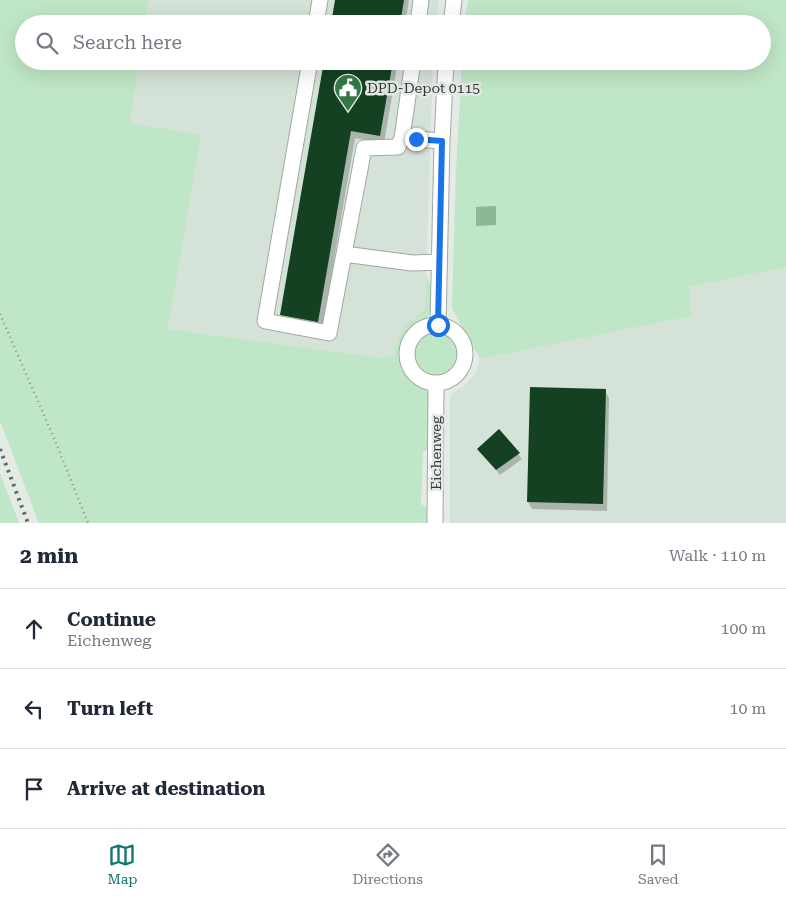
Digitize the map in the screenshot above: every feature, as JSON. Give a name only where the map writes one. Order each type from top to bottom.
[{"type":"street","points":[[318,15],[320,0]]},
{"type":"street","points":[[420,15],[422,0]]},
{"type":"street","points":[[452,15],[454,0]]},
{"type":"street","points":[[308,70],[265,321],[329,333],[364,148],[398,147],[402,138],[412,70]]},
{"type":"street","points":[[438,325],[446,70]]},
{"type":"street","points":[[402,138],[442,141]]},
{"type":"street","points":[[344,254],[412,263],[439,262]]},
{"type":"street","points":[[438,325],[456,332],[462,340],[465,350],[461,369],[446,381],[436,383],[419,377],[412,370],[407,353],[409,344],[420,330],[428,326],[438,325]]},
{"type":"street","name":"Eichenweg","points":[[435,523],[436,383]]},
{"type":"path","points":[[0,314],[54,438],[88,523]]},
{"type":"shaded area","points":[[0,0],[149,0],[146,15],[15,15],[15,70],[138,70],[130,123],[201,135],[168,329],[382,358],[395,355],[394,350],[404,327],[423,311],[425,306],[426,276],[432,290],[432,306],[428,316],[410,337],[404,354],[405,365],[410,374],[429,394],[430,448],[423,452],[421,504],[430,510],[430,523],[39,523],[0,421]]},
{"type":"shaded area","points":[[149,0],[439,0],[437,15],[146,15]]},
{"type":"shaded area","points":[[468,0],[786,0],[786,267],[689,287],[691,316],[480,359],[452,308],[456,170],[462,70],[771,70],[771,15],[466,15]]},
{"type":"shaded area","points":[[138,70],[433,70],[425,306],[423,311],[397,341],[394,350],[395,355],[382,358],[168,329],[201,135],[129,124]]},
{"type":"shaded area","points":[[496,206],[496,225],[476,226],[476,207]]},
{"type":"shaded area","points":[[786,267],[786,523],[450,523],[450,400],[452,393],[463,387],[470,380],[477,370],[480,359],[690,316],[689,287]]},
{"type":"shaded area","points":[[440,332],[452,338],[457,345],[457,363],[452,370],[445,375],[432,376],[424,373],[417,366],[414,350],[417,342],[424,335]]},
{"type":"shaded area","points":[[0,473],[19,523],[0,523]]},
{"type":"building","points":[[335,0],[404,0],[402,15],[332,15]]},
{"type":"building","name":"DPD-Depot 0115","points":[[322,70],[391,70],[380,136],[351,131],[318,322],[280,315]]},
{"type":"building","points":[[530,387],[606,389],[603,504],[527,502]]},
{"type":"building","points":[[499,429],[520,453],[496,470],[477,449]]},
{"type":"railway","points":[[0,449],[28,523]]},
{"type":"place","name":"DPD-Depot 0115","points":[[348,112]]},
{"type":"route","points":[[416,139],[442,141],[438,325]]}]
